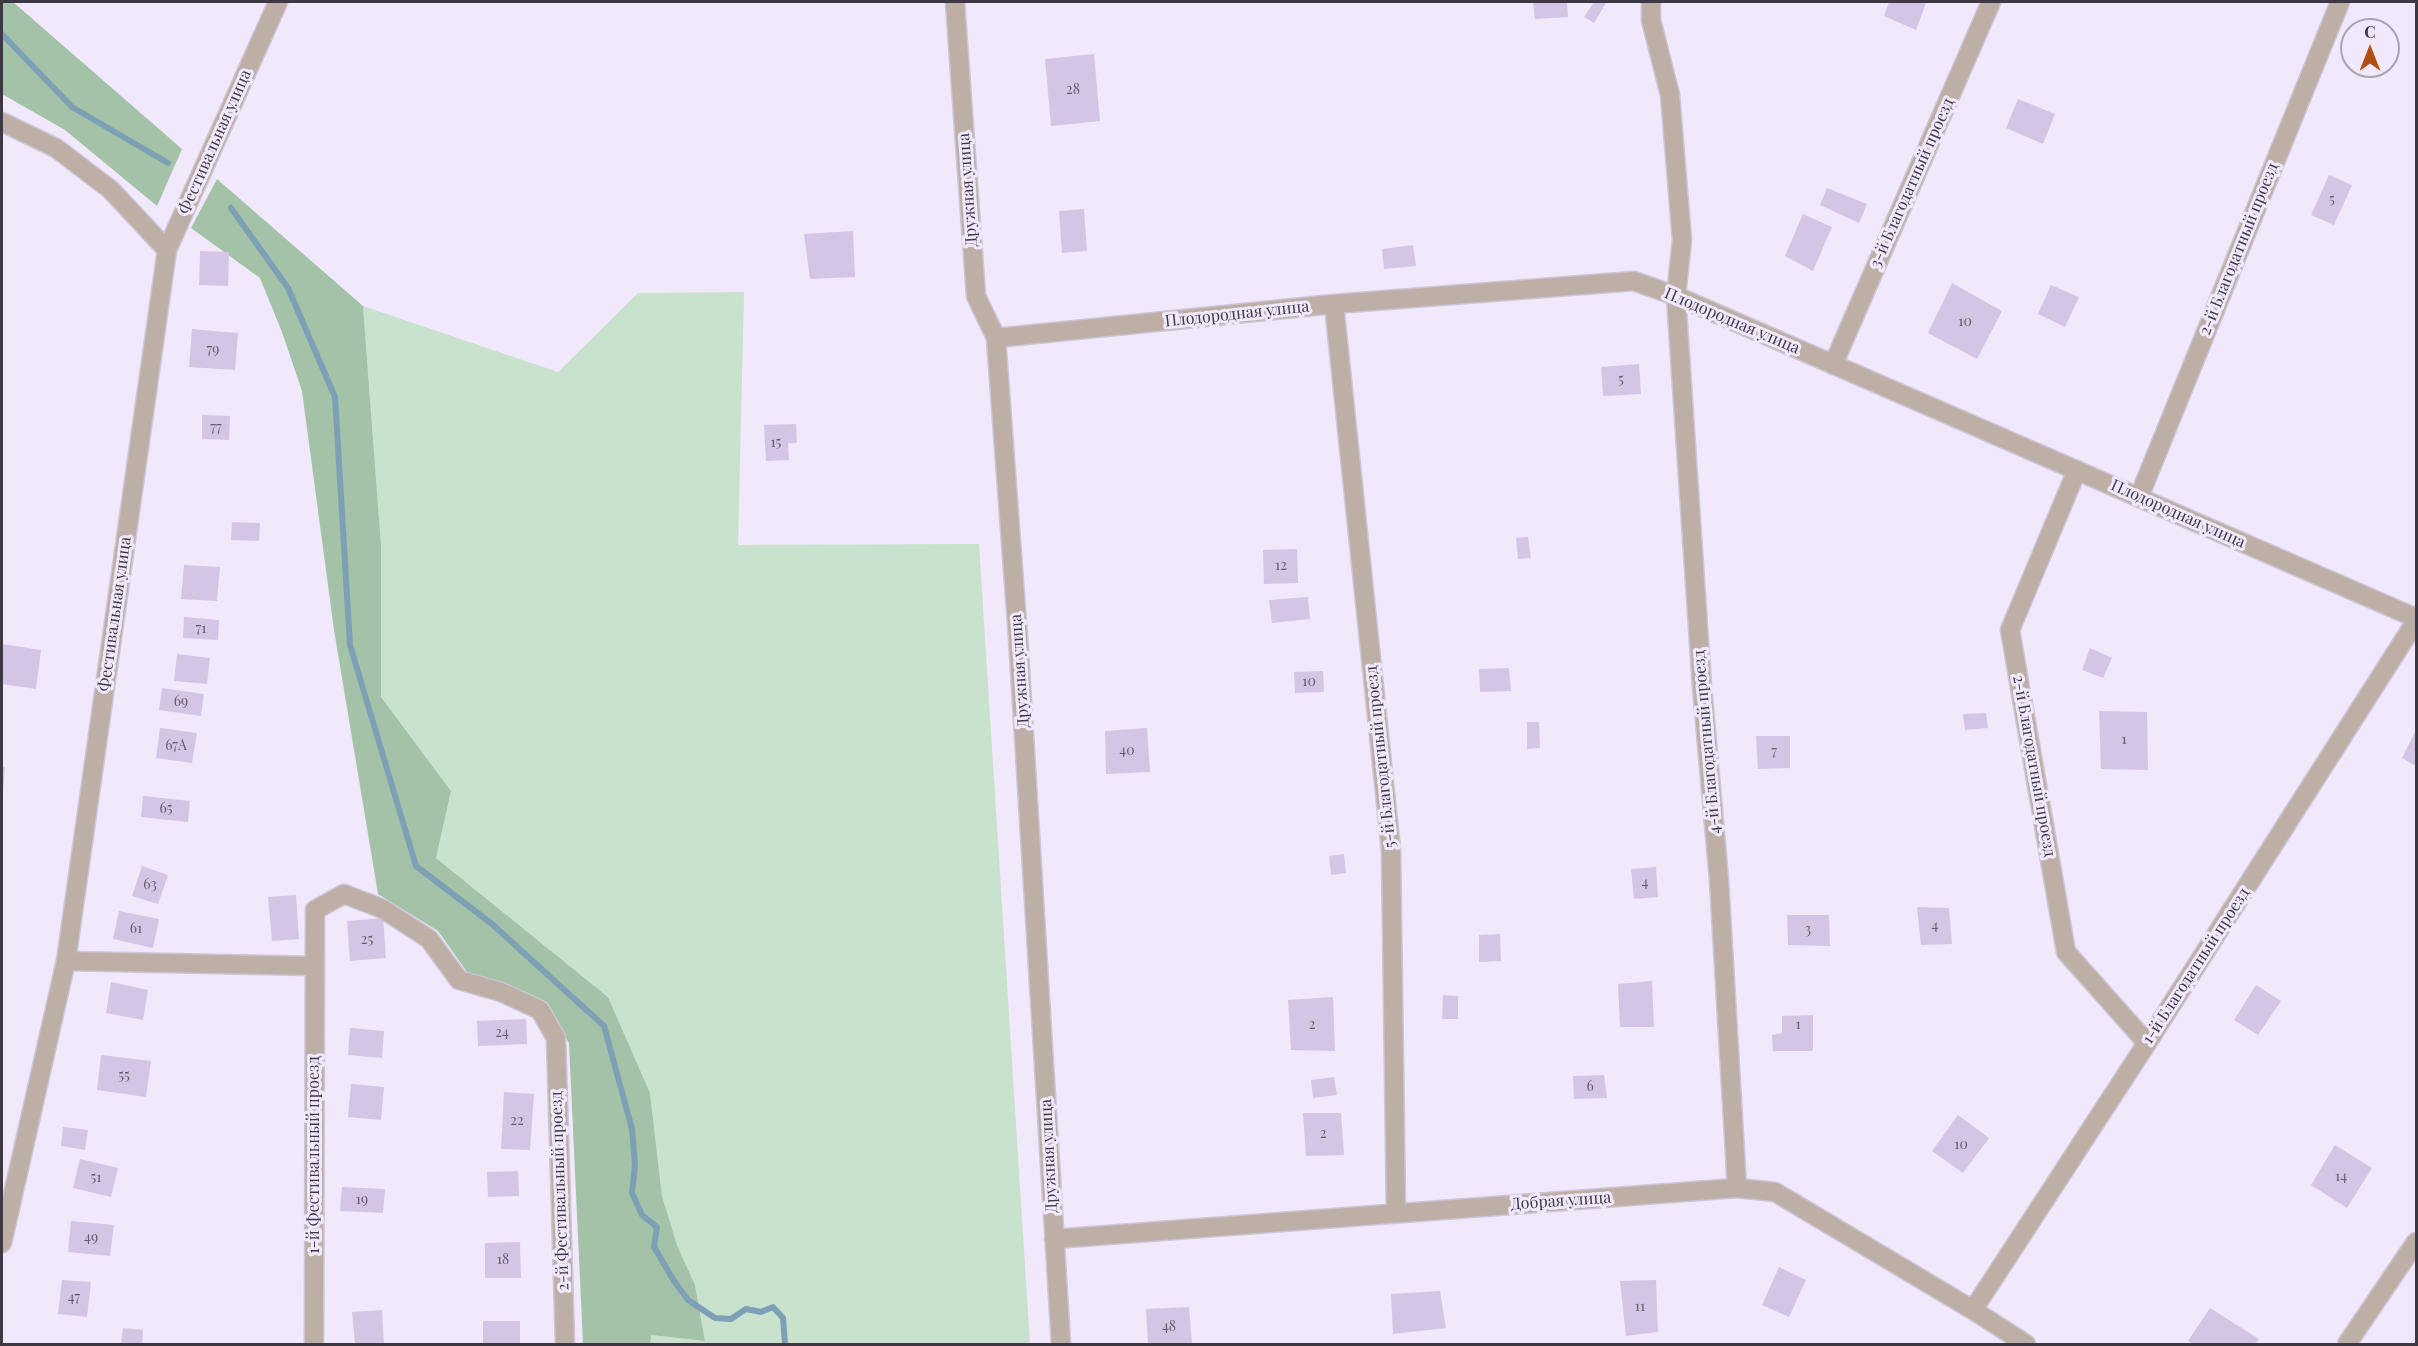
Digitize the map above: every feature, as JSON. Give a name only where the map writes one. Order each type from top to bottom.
[{"type":"street","name":"Фестивальная улица","points":[[2,1243],[66,961],[167,250],[278,2]]},
{"type":"street","name":"Дружная улица","points":[[955,2],[976,296],[996,338],[1018,637],[1061,1344]]},
{"type":"street","name":"4-й Благодатный проезд","points":[[1652,2],[1651,20],[1670,95],[1682,229],[1676,296],[1702,687],[1719,880],[1737,1188]]},
{"type":"street","name":"3-й Благодатный проезд","points":[[1833,365],[1991,2]]},
{"type":"street","name":"2-й Благодатный проезд","points":[[2139,497],[2340,2]]},
{"type":"street","points":[[2,122],[56,148],[111,190],[167,250]]},
{"type":"street","name":"Плодородная улица","points":[[996,338],[1334,304],[1634,281],[1676,296],[2416,620]]},
{"type":"street","name":"5-й Благодатный проезд","points":[[1334,304],[1391,850],[1396,1212]]},
{"type":"street","name":"2-й Благодатный проезд","points":[[2077,470],[2010,630],[2066,952],[2147,1043]]},
{"type":"street","name":"1-й Благодатный проезд","points":[[1972,1310],[2147,1043],[2416,620]]},
{"type":"street","name":"1-й Фестивальный проезд","points":[[314,1344],[315,910],[344,894],[383,909],[429,939],[459,980],[501,992],[540,1010],[556,1038]]},
{"type":"street","points":[[66,961],[314,966]]},
{"type":"street","name":"2-й Фестивальный проезд","points":[[556,1038],[565,1344]]},
{"type":"street","name":"Добрая улица","points":[[1054,1239],[1737,1188],[1775,1192],[2026,1344]]},
{"type":"street","points":[[2347,1344],[2416,1242]]},
{"type":"green space","points":[[2,2],[13,2],[182,149],[157,206],[65,130],[2,94]]},
{"type":"green space","points":[[217,179],[363,306],[381,545],[381,697],[451,791],[436,858],[608,997],[650,1093],[662,1196],[677,1245],[695,1285],[705,1341],[651,1335],[650,1344],[583,1344],[569,1043],[545,1003],[467,972],[438,931],[378,894],[334,630],[302,391],[282,332],[260,278],[191,228]]},
{"type":"green space","points":[[744,292],[738,545],[979,544],[1030,1344],[650,1344],[650,1335],[705,1341],[695,1285],[677,1245],[662,1196],[650,1093],[608,997],[436,858],[451,791],[381,697],[381,545],[363,306],[558,372],[638,293]]},
{"type":"building","points":[[1533,2],[1567,2],[1568,17],[1535,19]]},
{"type":"building","points":[[1594,2],[1606,3],[1594,23],[1584,17]]},
{"type":"building","points":[[1889,2],[1926,3],[1916,30],[1884,16]]},
{"type":"building","points":[[1094,54],[1100,121],[1051,126],[1045,59]]},
{"type":"building","points":[[2018,99],[2055,114],[2043,144],[2006,128]]},
{"type":"building","points":[[2329,175],[2352,185],[2334,225],[2311,215]]},
{"type":"building","points":[[1827,188],[1867,204],[1859,223],[1820,205]]},
{"type":"building","points":[[1084,209],[1087,251],[1062,253],[1059,211]]},
{"type":"building","points":[[1803,214],[1832,227],[1813,271],[1785,256]]},
{"type":"building","points":[[853,231],[855,277],[810,279],[804,234]]},
{"type":"building","points":[[1413,245],[1416,266],[1384,269],[1382,249]]},
{"type":"building","points":[[200,251],[229,252],[228,286],[199,285]]},
{"type":"building","points":[[1952,283],[2002,311],[1977,359],[1928,333]]},
{"type":"building","points":[[2051,285],[2079,297],[2065,327],[2038,314]]},
{"type":"building","points":[[192,329],[238,333],[235,370],[189,367]]},
{"type":"building","points":[[1639,364],[1641,394],[1603,396],[1601,367]]},
{"type":"building","points":[[202,415],[230,416],[229,440],[202,439]]},
{"type":"building","points":[[796,424],[797,443],[788,443],[789,460],[766,461],[764,425]]},
{"type":"building","points":[[232,522],[260,523],[259,541],[231,540]]},
{"type":"building","points":[[1528,537],[1531,558],[1518,559],[1516,538]]},
{"type":"building","points":[[1297,549],[1298,583],[1264,584],[1263,550]]},
{"type":"building","points":[[184,565],[220,567],[217,601],[181,599]]},
{"type":"building","points":[[1308,597],[1310,619],[1272,623],[1269,600]]},
{"type":"building","points":[[184,617],[219,620],[218,640],[183,638]]},
{"type":"building","points":[[2,644],[41,650],[36,689],[2,684]]},
{"type":"building","points":[[2090,648],[2112,658],[2103,678],[2082,670]]},
{"type":"building","points":[[177,654],[210,658],[207,684],[174,681]]},
{"type":"building","points":[[1509,668],[1511,691],[1480,692],[1479,669]]},
{"type":"building","points":[[1323,671],[1324,692],[1295,693],[1294,672]]},
{"type":"building","points":[[162,688],[204,694],[201,716],[159,710]]},
{"type":"building","points":[[2099,711],[2147,712],[2148,770],[2101,769]]},
{"type":"building","points":[[1986,713],[1988,728],[1965,730],[1963,714]]},
{"type":"building","points":[[1527,722],[1539,722],[1540,748],[1527,749]]},
{"type":"building","points":[[160,728],[197,733],[192,763],[156,758]]},
{"type":"building","points":[[1147,728],[1150,772],[1106,774],[1105,731]]},
{"type":"building","points":[[2416,730],[2416,766],[2402,758]]},
{"type":"building","points":[[1756,736],[1790,736],[1790,768],[1758,769]]},
{"type":"building","points":[[2,766],[5,767],[3,794],[2,794]]},
{"type":"building","points":[[143,796],[190,801],[188,822],[141,817]]},
{"type":"building","points":[[1344,854],[1346,873],[1331,875],[1329,856]]},
{"type":"building","points":[[142,866],[168,875],[158,904],[132,896]]},
{"type":"building","points":[[1656,867],[1658,897],[1634,899],[1631,869]]},
{"type":"building","points":[[296,895],[299,939],[272,941],[268,897]]},
{"type":"building","points":[[1917,907],[1949,908],[1952,944],[1921,945]]},
{"type":"building","points":[[119,911],[159,919],[153,948],[113,939]]},
{"type":"building","points":[[1787,915],[1829,915],[1830,946],[1788,945]]},
{"type":"building","points":[[383,918],[386,958],[350,961],[347,921]]},
{"type":"building","points":[[1500,934],[1501,961],[1479,962],[1479,935]]},
{"type":"building","points":[[1652,981],[1654,1027],[1620,1027],[1618,984]]},
{"type":"building","points":[[111,982],[148,990],[143,1020],[106,1013]]},
{"type":"building","points":[[2256,985],[2281,1001],[2258,1035],[2234,1020]]},
{"type":"building","points":[[1443,995],[1458,996],[1458,1019],[1442,1019]]},
{"type":"building","points":[[1333,997],[1335,1051],[1291,1050],[1288,1000]]},
{"type":"building","points":[[1813,1015],[1813,1051],[1773,1051],[1772,1035],[1782,1033],[1782,1016]]},
{"type":"building","points":[[526,1019],[527,1044],[478,1046],[477,1021]]},
{"type":"building","points":[[350,1028],[384,1031],[382,1058],[348,1055]]},
{"type":"building","points":[[101,1055],[151,1061],[146,1097],[97,1090]]},
{"type":"building","points":[[1604,1075],[1607,1098],[1574,1099],[1573,1076]]},
{"type":"building","points":[[1334,1077],[1337,1095],[1313,1098],[1311,1080]]},
{"type":"building","points":[[351,1084],[384,1087],[381,1120],[348,1117]]},
{"type":"building","points":[[504,1092],[534,1094],[530,1150],[501,1149]]},
{"type":"building","points":[[1303,1113],[1341,1113],[1344,1155],[1306,1156]]},
{"type":"building","points":[[1958,1115],[1989,1138],[1963,1173],[1932,1151]]},
{"type":"building","points":[[63,1127],[88,1130],[85,1150],[61,1146]]},
{"type":"building","points":[[2335,1145],[2372,1168],[2347,1208],[2311,1185]]},
{"type":"building","points":[[80,1159],[118,1168],[111,1197],[73,1188]]},
{"type":"building","points":[[518,1171],[519,1196],[488,1197],[487,1172]]},
{"type":"building","points":[[342,1187],[385,1189],[383,1213],[340,1211]]},
{"type":"building","points":[[71,1221],[114,1225],[110,1256],[68,1252]]},
{"type":"building","points":[[520,1242],[521,1278],[485,1278],[485,1243]]},
{"type":"building","points":[[1779,1267],[1806,1280],[1789,1317],[1762,1305]]},
{"type":"building","points":[[62,1280],[91,1282],[87,1317],[58,1314]]},
{"type":"building","points":[[1656,1280],[1658,1332],[1626,1336],[1620,1281]]},
{"type":"building","points":[[1440,1291],[1446,1328],[1393,1334],[1391,1294]]},
{"type":"building","points":[[1189,1307],[1192,1344],[1148,1344],[1146,1309]]},
{"type":"building","points":[[2210,1308],[2259,1339],[2256,1344],[2194,1344],[2188,1341]]},
{"type":"building","points":[[382,1310],[384,1344],[355,1344],[352,1312]]},
{"type":"building","points":[[483,1321],[520,1321],[520,1344],[483,1344]]},
{"type":"building","points":[[123,1328],[143,1330],[142,1344],[121,1344]]},
{"type":"waterway","points":[[2,34],[72,107],[168,163]]},
{"type":"waterway","points":[[231,208],[288,288],[335,397],[350,645],[416,866],[492,924],[604,1026],[632,1129],[635,1165],[632,1193],[642,1215],[657,1227],[654,1247],[688,1300],[715,1318],[731,1319],[746,1309],[761,1312],[773,1307],[783,1318],[785,1344]]}]
